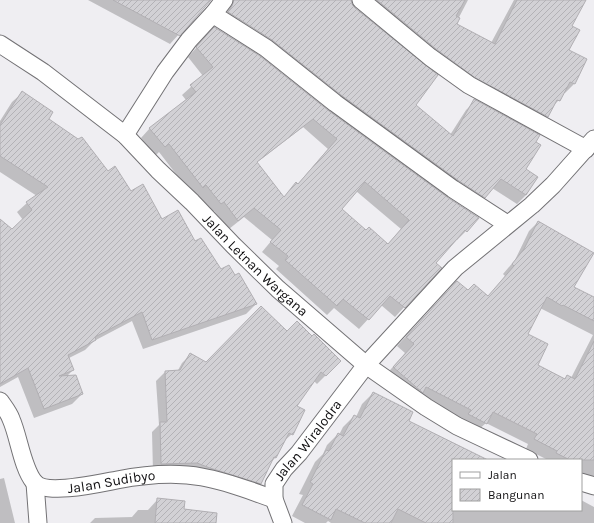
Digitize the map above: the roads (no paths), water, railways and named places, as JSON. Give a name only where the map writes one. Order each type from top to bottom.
[{"type":"street","points":[[125,135],[165,72],[189,40],[224,0]]},
{"type":"street","points":[[361,0],[430,57],[469,85],[590,144]]},
{"type":"street","points":[[213,14],[266,48],[335,104],[453,189],[507,224]]},
{"type":"street","name":"Jalan Letnan Wargana","points":[[0,44],[42,72],[125,135],[158,170],[192,202],[232,245],[267,278],[366,365],[426,407],[457,426],[528,459]]},
{"type":"street","name":"Jalan Wiralodra","points":[[283,523],[274,499],[274,484],[284,469],[299,453],[366,365],[455,268],[532,205],[553,185],[590,144]]},
{"type":"street","points":[[0,401],[11,418],[23,455],[35,483],[38,523]]},
{"type":"street","name":"Jalan Sudibyo","points":[[35,483],[42,487],[73,487],[140,476],[186,475],[222,482],[274,499]]},
{"type":"street","points":[[582,482],[594,486]]}]
